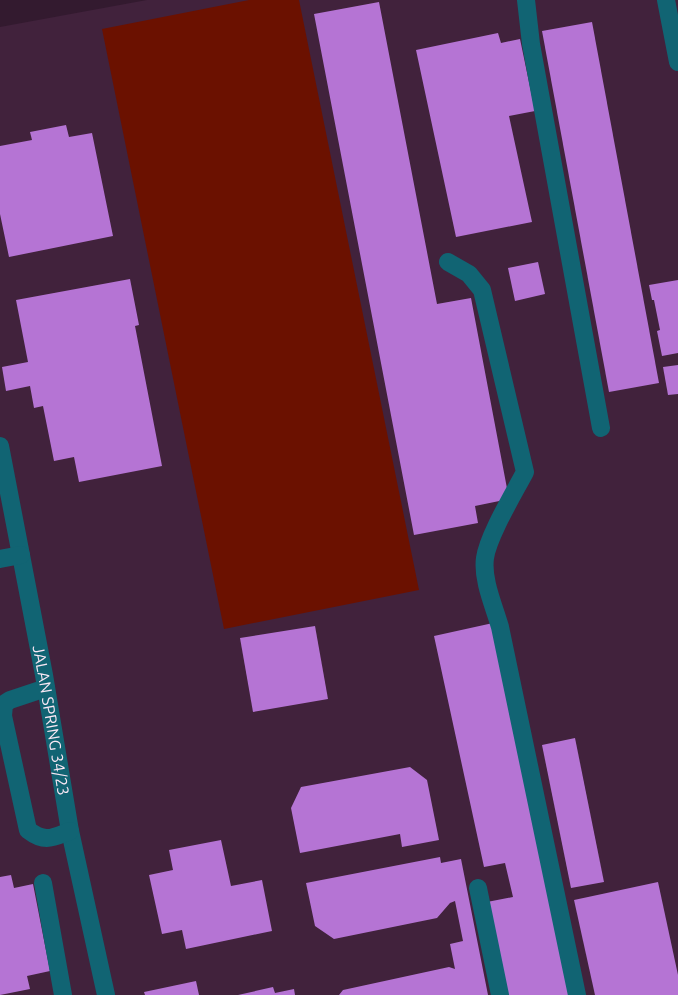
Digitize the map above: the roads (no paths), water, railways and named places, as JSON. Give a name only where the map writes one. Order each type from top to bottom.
[{"type":"lane","points":[[526,0],[531,44],[601,429]]},
{"type":"lane","points":[[666,0],[678,62]]},
{"type":"lane","points":[[448,262],[469,274],[482,290],[525,472],[490,542],[485,558],[485,578],[500,627],[577,995]]},
{"type":"lane","name":"JALAN SPRING 34/23","points":[[0,446],[46,688],[70,831],[106,995]]},
{"type":"lane","points":[[0,559],[21,555]]},
{"type":"lane","points":[[46,688],[4,704],[3,717],[28,830],[38,838],[49,839],[70,831]]},
{"type":"lane","points":[[43,883],[63,995]]},
{"type":"lane","points":[[478,888],[500,995]]}]
